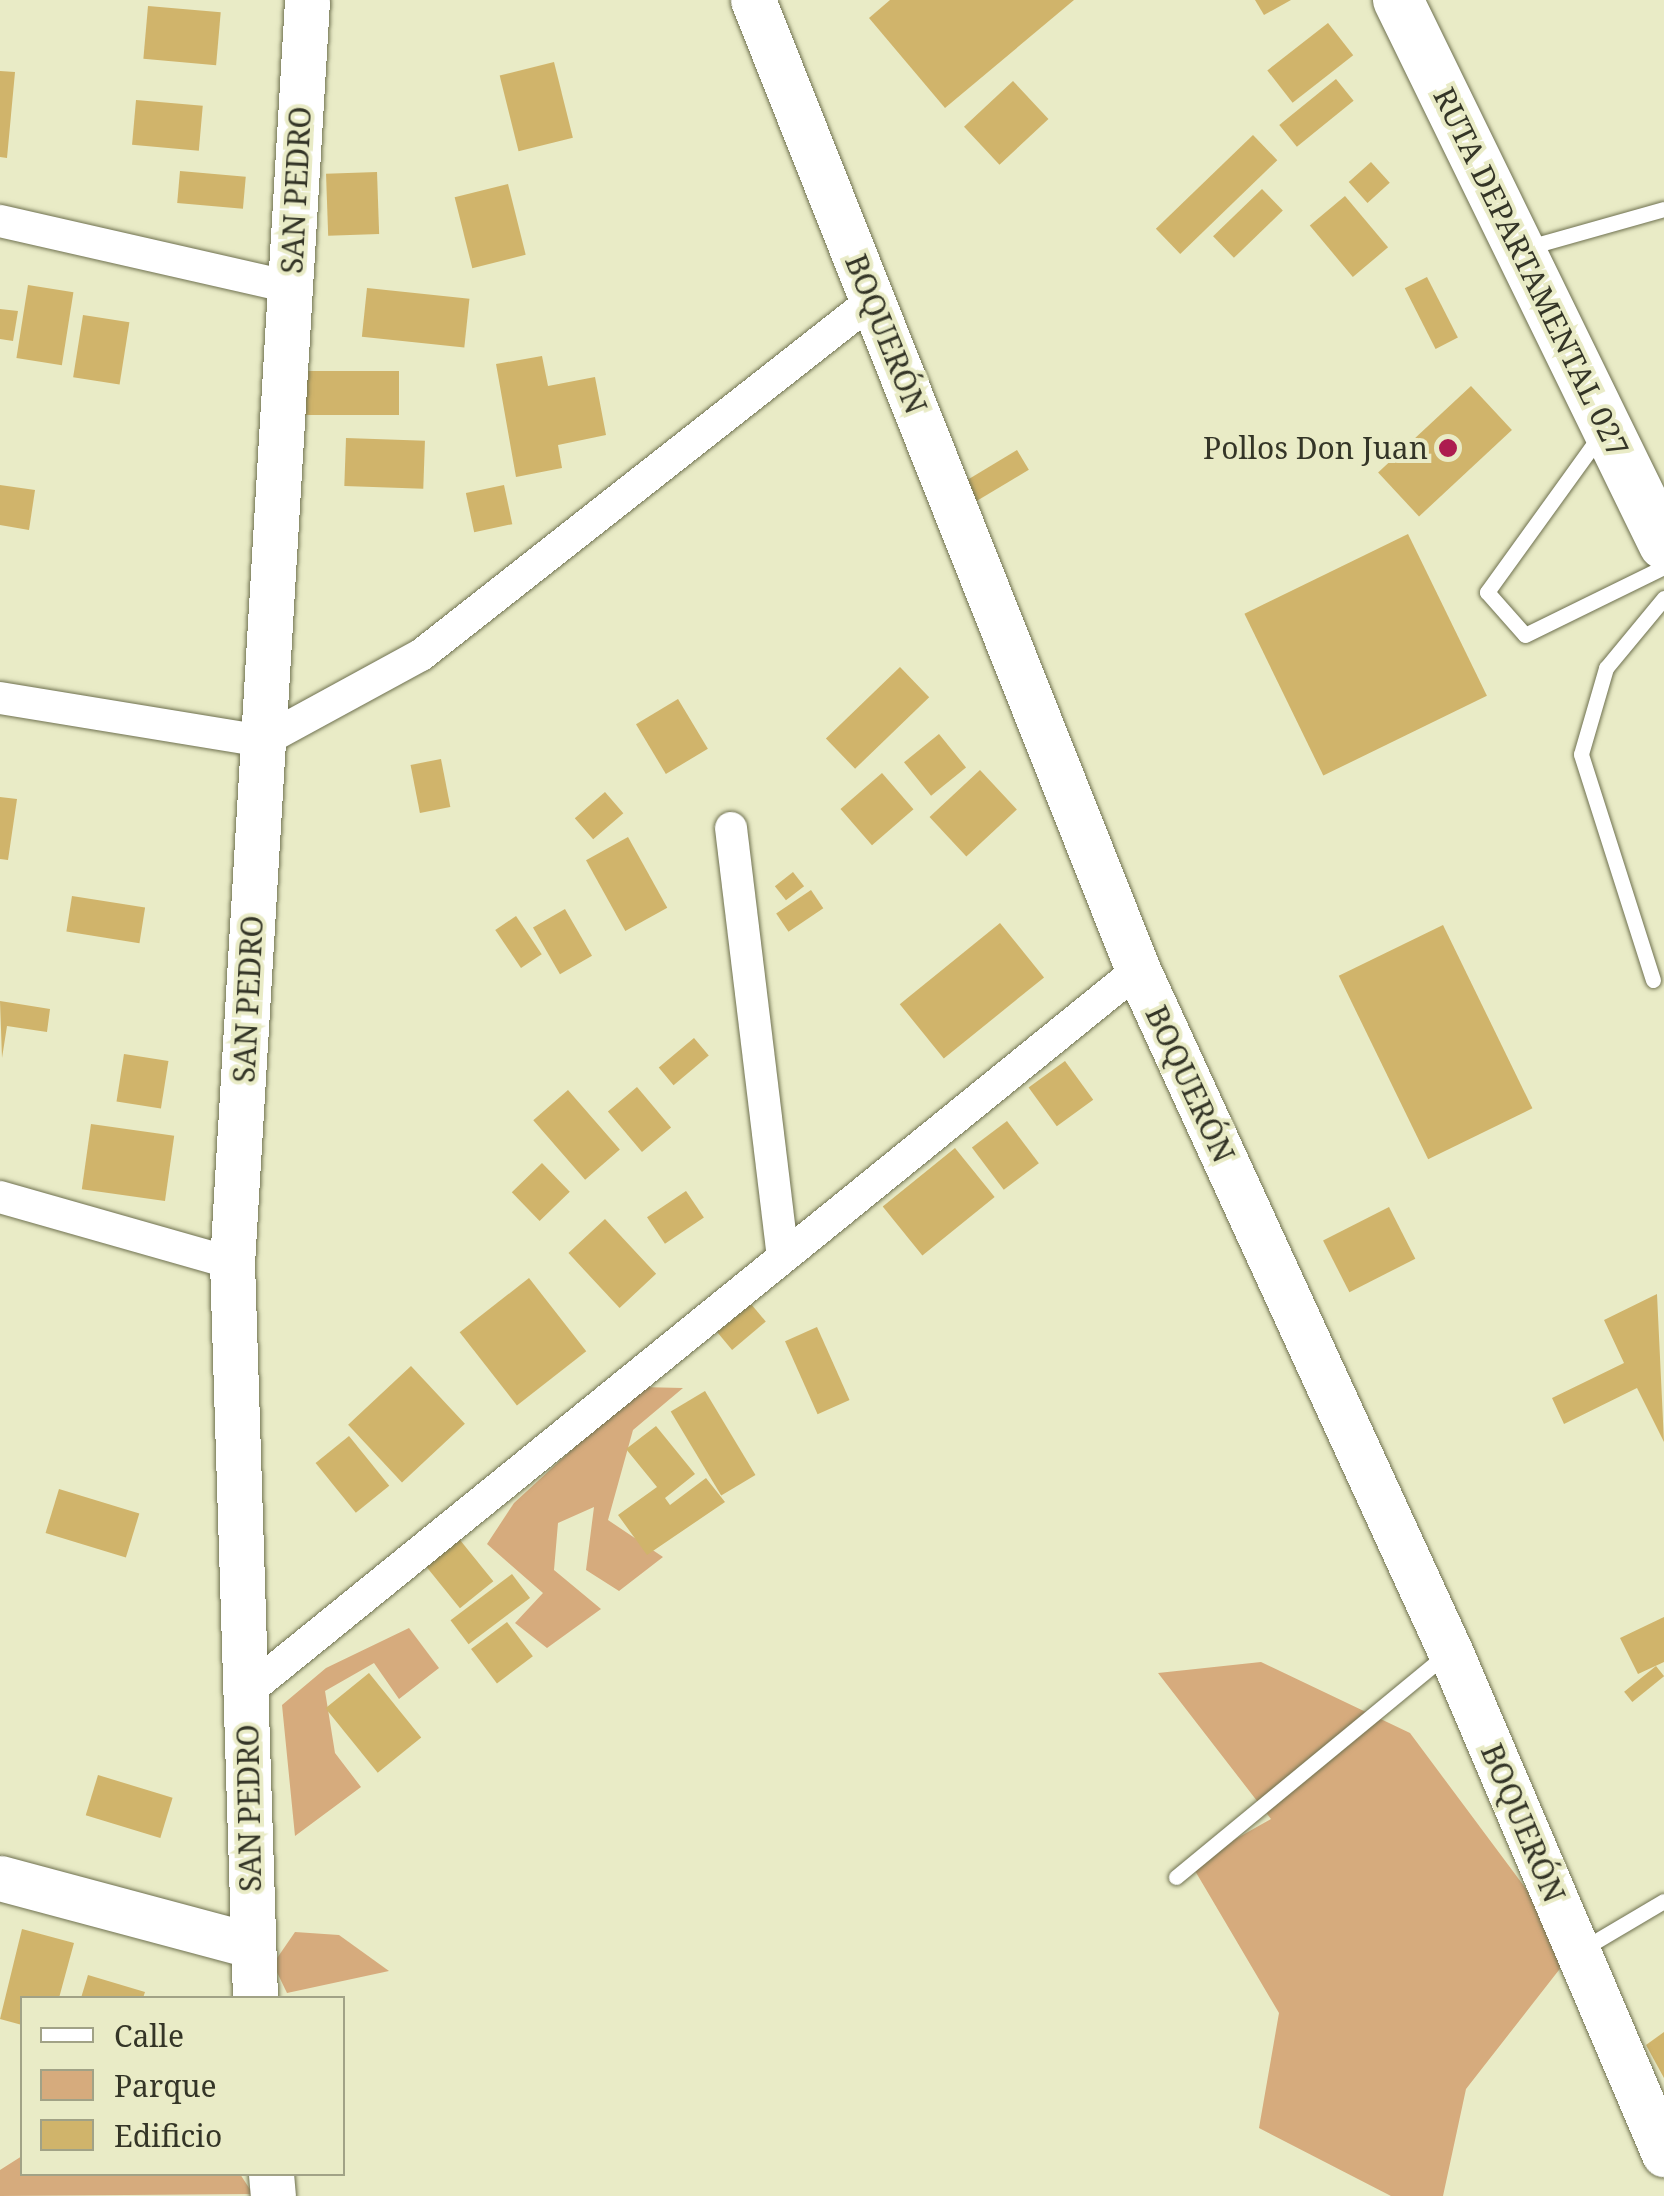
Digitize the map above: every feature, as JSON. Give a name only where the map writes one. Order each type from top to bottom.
[{"type":"main road","name":"RUTA DEPARTAMENTAL 027","points":[[1398,0],[1606,426],[1652,487],[1664,545]]},
{"type":"street","name":"SAN PEDRO","points":[[255,1996],[250,1945],[248,1691],[232,1262],[308,0]]},
{"type":"street","name":"BOQUERÓN","points":[[753,0],[1138,970],[1450,1651],[1664,2154]]},
{"type":"street","points":[[0,221],[291,287]]},
{"type":"street","points":[[0,698],[263,740],[421,655],[873,300]]},
{"type":"street","points":[[731,828],[782,1252]]},
{"type":"street","points":[[248,1691],[782,1252],[1138,970]]},
{"type":"street","points":[[0,1198],[232,1262]]},
{"type":"street","points":[[0,1878],[250,1945]]},
{"type":"lane","points":[[1520,250],[1664,210]]},
{"type":"lane","points":[[1606,426],[1487,592],[1525,635],[1664,567]]},
{"type":"lane","points":[[1653,980],[1580,754],[1606,668],[1664,598]]},
{"type":"lane","points":[[1176,1877],[1450,1651]]},
{"type":"lane","points":[[1577,1952],[1664,1901]]},
{"type":"green space","points":[[640,1387],[683,1388],[633,1430],[608,1520],[663,1557],[619,1591],[586,1570],[594,1507],[558,1523],[554,1570],[601,1609],[547,1648],[515,1623],[543,1593],[487,1544],[514,1503]]},
{"type":"green space","points":[[409,1628],[439,1668],[399,1699],[374,1663],[325,1691],[335,1753],[361,1787],[295,1836],[282,1705],[326,1668]]},
{"type":"green space","points":[[1261,1662],[1410,1733],[1573,1952],[1466,2089],[1443,2196],[1391,2196],[1259,2128],[1279,2013],[1191,1864],[1271,1819],[1158,1673]]},
{"type":"green space","points":[[295,1932],[339,1935],[389,1971],[287,1993],[273,1964]]},
{"type":"green space","points":[[20,2157],[20,2176],[241,2176],[253,2194],[0,2196],[0,2170]]},
{"type":"building","points":[[890,0],[1074,0],[945,108],[869,18]]},
{"type":"building","points":[[1255,0],[1291,0],[1264,15]]},
{"type":"building","points":[[148,6],[221,12],[216,65],[143,59]]},
{"type":"building","points":[[1328,23],[1353,55],[1293,103],[1267,70]]},
{"type":"building","points":[[554,62],[573,138],[519,151],[500,76]]},
{"type":"building","points":[[0,71],[15,72],[7,158],[0,157]]},
{"type":"building","points":[[1336,79],[1354,101],[1297,147],[1279,125]]},
{"type":"building","points":[[1013,81],[1048,119],[999,165],[964,127]]},
{"type":"building","points":[[136,100],[203,106],[199,151],[132,145]]},
{"type":"building","points":[[1253,135],[1277,160],[1180,254],[1156,229]]},
{"type":"building","points":[[1371,162],[1390,183],[1367,203],[1349,182]]},
{"type":"building","points":[[180,171],[246,177],[243,209],[177,203]]},
{"type":"building","points":[[377,172],[379,234],[328,236],[326,174]]},
{"type":"building","points":[[508,184],[526,255],[472,268],[455,197]]},
{"type":"building","points":[[1262,189],[1283,211],[1234,258],[1213,236]]},
{"type":"building","points":[[1345,196],[1388,247],[1353,277],[1310,226]]},
{"type":"building","points":[[1427,277],[1458,338],[1436,349],[1405,288]]},
{"type":"building","points":[[28,285],[73,292],[62,365],[16,358]]},
{"type":"building","points":[[367,288],[469,299],[464,347],[362,337]]},
{"type":"building","points":[[0,309],[18,311],[13,341],[0,339]]},
{"type":"building","points":[[83,315],[129,322],[120,385],[73,377]]},
{"type":"building","points":[[542,356],[548,386],[595,377],[606,435],[558,445],[562,468],[516,477],[496,364]]},
{"type":"building","points":[[302,371],[399,371],[399,415],[302,415]]},
{"type":"building","name":"Pollos Don Juan","points":[[1471,386],[1512,430],[1419,516],[1378,473]]},
{"type":"building","points":[[346,438],[425,441],[423,489],[344,486]]},
{"type":"building","points":[[1017,450],[1029,470],[964,509],[952,489]]},
{"type":"building","points":[[0,485],[35,490],[29,530],[0,525]]},
{"type":"building","points":[[504,485],[512,524],[474,532],[466,493]]},
{"type":"building","points":[[1408,534],[1487,696],[1323,776],[1244,614]]},
{"type":"building","points":[[900,667],[929,697],[855,769],[826,739]]},
{"type":"building","points":[[678,699],[708,749],[666,774],[636,724]]},
{"type":"building","points":[[939,734],[966,767],[931,796],[904,762]]},
{"type":"building","points":[[441,759],[450,807],[420,813],[411,765]]},
{"type":"building","points":[[980,770],[1017,809],[966,857],[930,817]]},
{"type":"building","points":[[882,773],[913,809],[872,845],[840,809]]},
{"type":"building","points":[[605,792],[623,813],[593,839],[575,818]]},
{"type":"building","points":[[0,797],[17,799],[8,860],[0,859]]},
{"type":"building","points":[[628,837],[667,908],[625,931],[586,860]]},
{"type":"building","points":[[793,872],[804,886],[786,900],[775,886]]},
{"type":"building","points":[[811,890],[823,908],[788,932],[776,913]]},
{"type":"building","points":[[72,896],[145,908],[139,943],[66,932]]},
{"type":"building","points":[[565,909],[592,956],[560,974],[533,928]]},
{"type":"building","points":[[516,916],[542,954],[521,968],[495,930]]},
{"type":"building","points":[[1000,923],[1044,977],[944,1059],[900,1004]]},
{"type":"building","points":[[1443,925],[1532,1108],[1428,1159],[1339,976]]},
{"type":"building","points":[[0,1001],[50,1009],[47,1032],[7,1026],[2,1058]]},
{"type":"building","points":[[694,1038],[709,1056],[674,1085],[659,1068]]},
{"type":"building","points":[[124,1054],[168,1061],[161,1108],[116,1101]]},
{"type":"building","points":[[1065,1061],[1093,1100],[1057,1126],[1029,1087]]},
{"type":"building","points":[[637,1087],[671,1128],[642,1152],[608,1111]]},
{"type":"building","points":[[568,1090],[620,1150],[585,1180],[533,1120]]},
{"type":"building","points":[[1007,1121],[1039,1163],[1004,1190],[972,1147]]},
{"type":"building","points":[[91,1124],[174,1136],[165,1201],[82,1189]]},
{"type":"building","points":[[955,1148],[995,1197],[922,1255],[883,1207]]},
{"type":"building","points":[[542,1163],[570,1192],[540,1221],[512,1192]]},
{"type":"building","points":[[686,1191],[704,1218],[665,1244],[647,1217]]},
{"type":"building","points":[[1389,1207],[1415,1259],[1349,1292],[1323,1241]]},
{"type":"building","points":[[605,1219],[656,1274],[620,1308],[568,1253]]},
{"type":"building","points":[[529,1278],[586,1351],[517,1405],[460,1332]]},
{"type":"building","points":[[1657,1294],[1664,1442],[1637,1388],[1564,1424],[1552,1398],[1624,1363],[1604,1320]]},
{"type":"building","points":[[751,1304],[766,1322],[732,1350],[717,1332]]},
{"type":"building","points":[[817,1327],[850,1400],[818,1414],[785,1341]]},
{"type":"building","points":[[411,1366],[465,1424],[402,1482],[348,1425]]},
{"type":"building","points":[[705,1391],[755,1475],[721,1496],[671,1412]]},
{"type":"building","points":[[656,1426],[695,1474],[665,1498],[670,1505],[706,1478],[725,1502],[647,1555],[618,1515],[657,1487],[626,1449]]},
{"type":"building","points":[[349,1436],[389,1486],[356,1513],[316,1463]]},
{"type":"building","points":[[59,1489],[139,1514],[126,1558],[46,1533]]},
{"type":"building","points":[[460,1540],[493,1581],[460,1608],[427,1567]]},
{"type":"building","points":[[512,1574],[530,1598],[469,1644],[451,1620]]},
{"type":"building","points":[[1664,1617],[1664,1662],[1638,1674],[1620,1638]]},
{"type":"building","points":[[507,1622],[533,1656],[497,1683],[471,1649]]},
{"type":"building","points":[[1656,1666],[1664,1676],[1632,1702],[1624,1692]]},
{"type":"building","points":[[369,1673],[421,1738],[378,1773],[325,1708]]},
{"type":"building","points":[[98,1775],[173,1798],[160,1838],[86,1815]]},
{"type":"building","points":[[22,1929],[74,1943],[60,1996],[20,1996],[20,2024],[0,2019]]},
{"type":"building","points":[[88,1975],[145,1992],[144,1996],[82,1996]]},
{"type":"building","points":[[1664,2032],[1664,2078],[1646,2045]]},
{"type":"place","name":"Pollos Don Juan","points":[[1448,448]]}]
